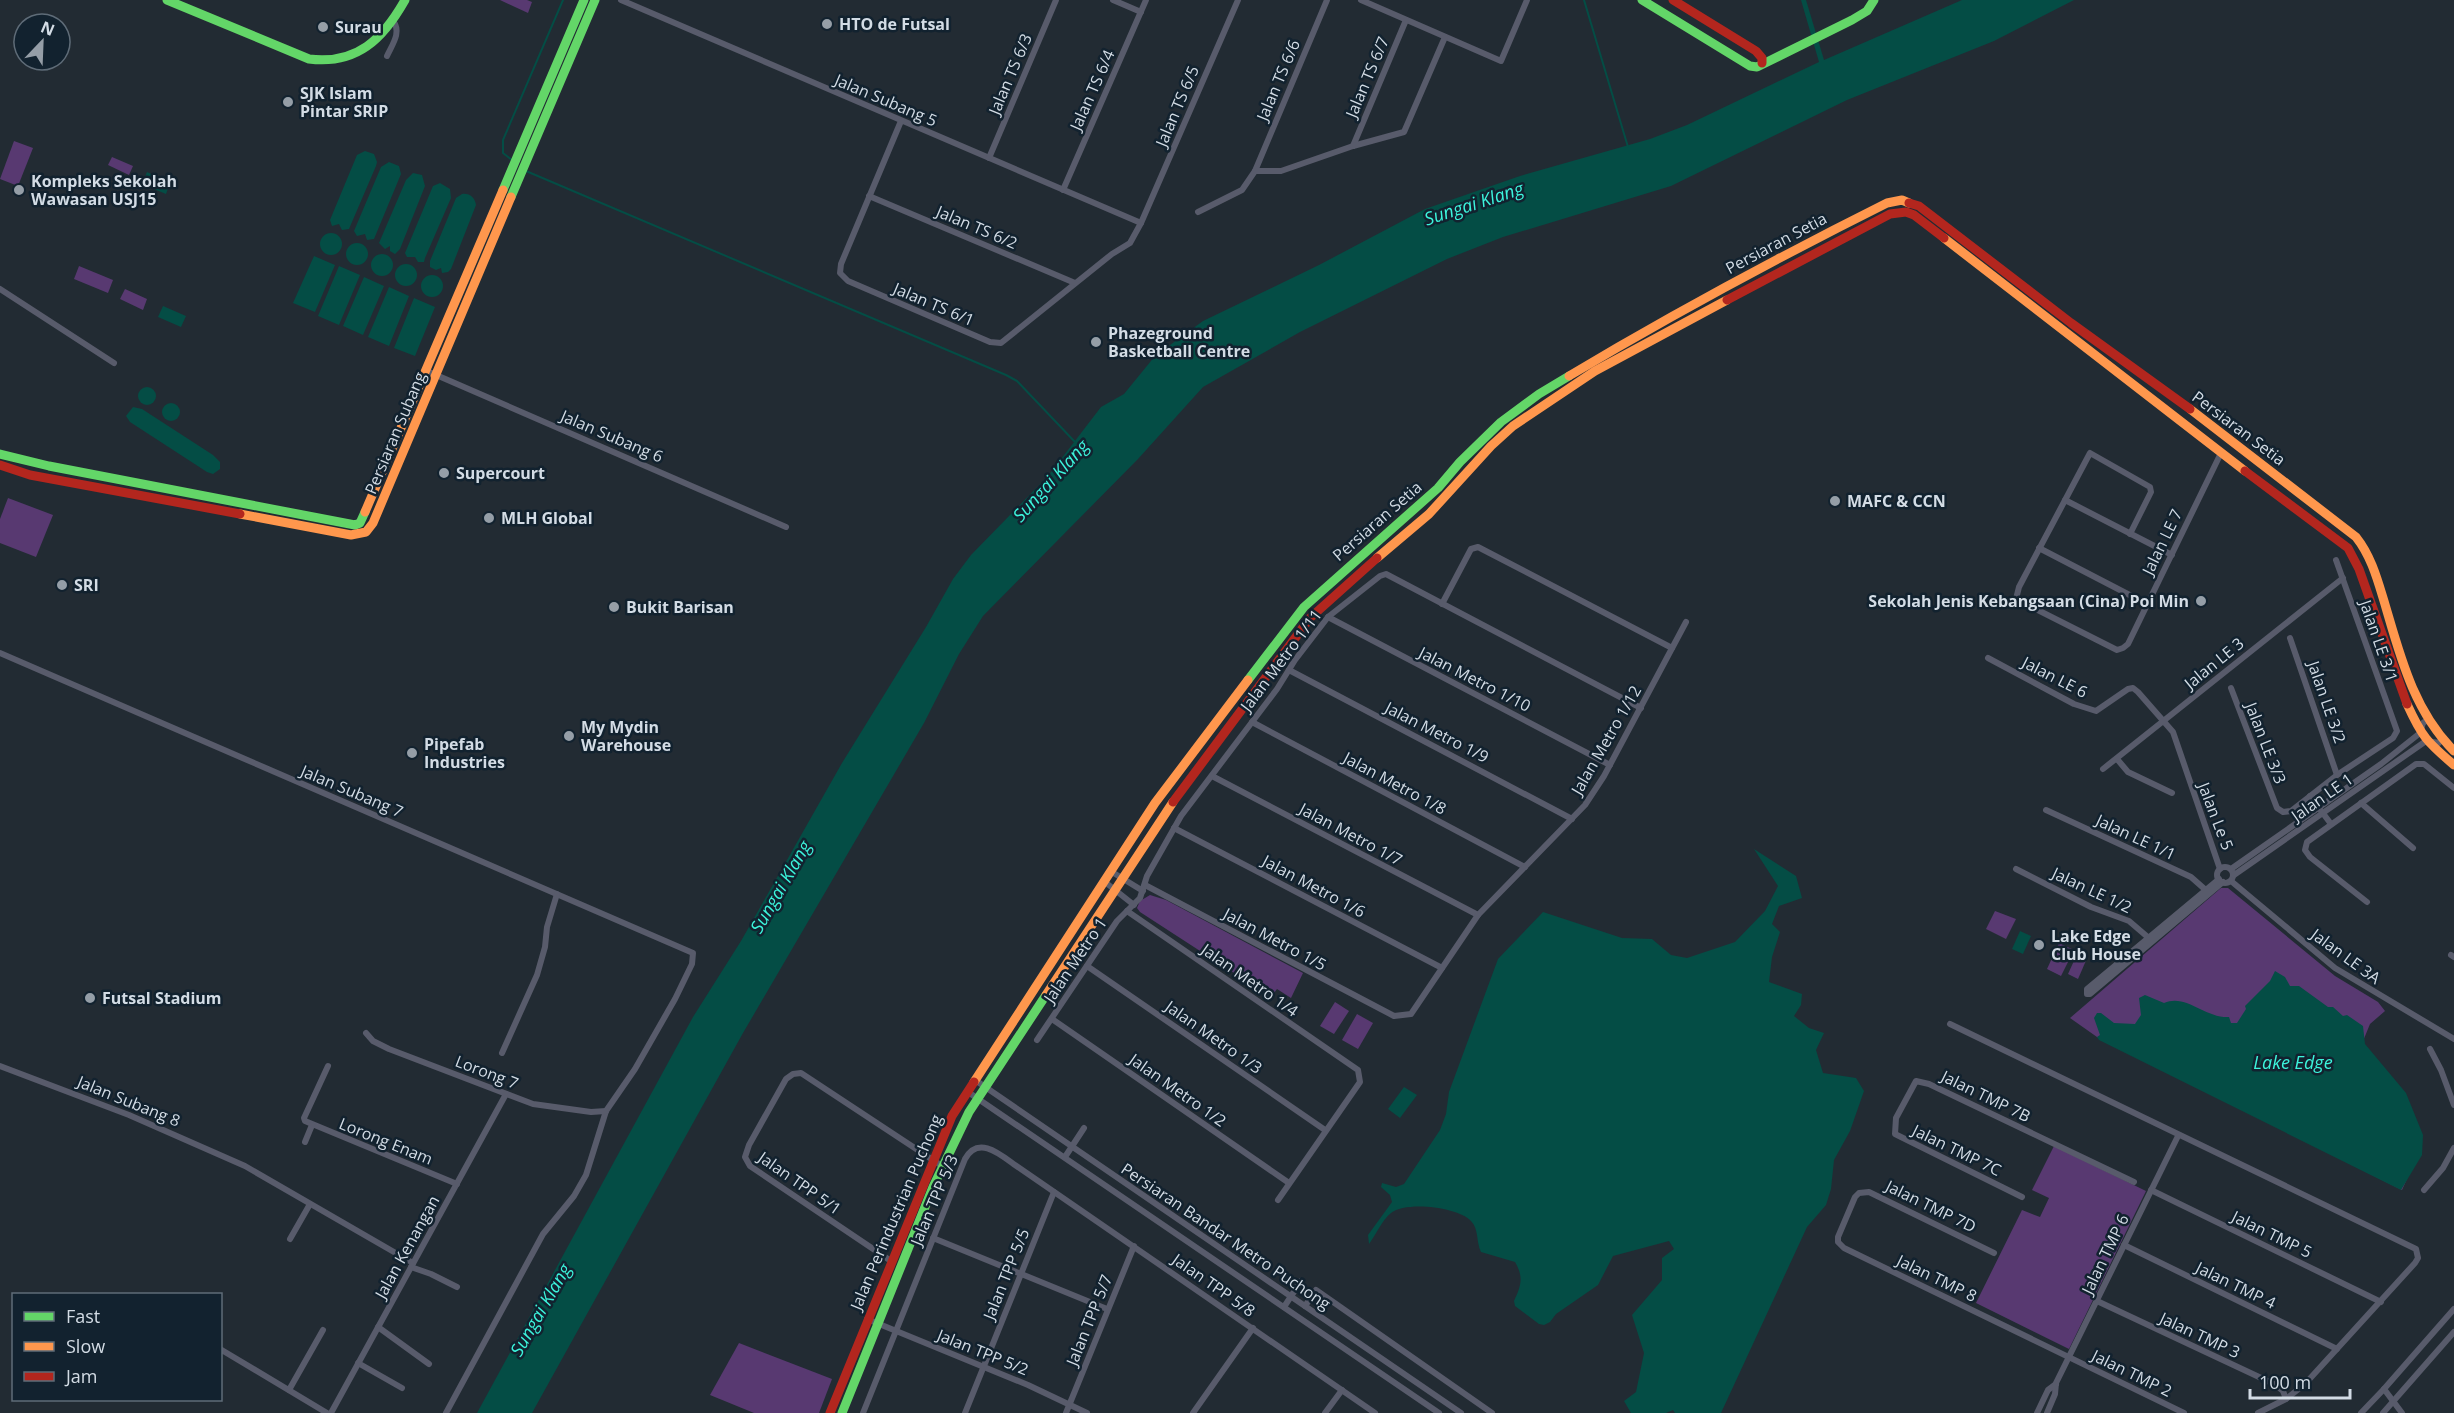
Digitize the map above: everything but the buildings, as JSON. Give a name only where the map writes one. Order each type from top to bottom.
[{"type":"street","points":[[167,0],[318,62],[338,60],[357,52],[377,39],[393,21],[405,0]]},
{"type":"street","name":"Persiaran Subang","points":[[0,465],[47,478],[357,534],[366,532],[373,523],[507,179],[584,0]]},
{"type":"street","name":"Persiaran Subang","points":[[0,453],[49,466],[356,525],[363,519],[431,373],[517,184],[595,0]]},
{"type":"street","name":"Jalan Subang 5","points":[[621,0],[1141,223]]},
{"type":"street","name":"Jalan TS 6/3","points":[[988,158],[1056,0]]},
{"type":"street","points":[[1113,0],[1141,12]]},
{"type":"street","name":"Jalan TS 6/4","points":[[1063,190],[1146,0]]},
{"type":"street","name":"Jalan TS 6/5","points":[[1141,223],[1238,0]]},
{"type":"street","name":"Jalan TS 6/6","points":[[1198,212],[1242,190],[1255,171],[1327,0]]},
{"type":"street","points":[[1361,0],[1501,61],[1527,0]]},
{"type":"street","points":[[1642,0],[1750,66],[1757,67],[1867,11],[1874,0]]},
{"type":"street","points":[[1673,0],[1756,51],[1762,63]]},
{"type":"street","name":"Jalan TS 6/7","points":[[1353,146],[1406,20]]},
{"type":"street","points":[[387,56],[397,33],[397,26],[393,21]]},
{"type":"street","points":[[1255,171],[1281,171],[1353,146],[1404,132],[1445,37]]},
{"type":"street","name":"Jalan TS 6/1","points":[[901,121],[841,264],[840,273],[848,281],[990,342],[1001,344],[1112,254],[1130,243],[1141,223]]},
{"type":"street","name":"Jalan TS 6/2","points":[[869,196],[1075,283]]},
{"type":"street","points":[[1903,212],[1906,201]]},
{"type":"street","name":"Persiaran Setia","points":[[1105,882],[1155,803],[1304,607],[1438,488],[1460,462],[1501,422],[1570,374],[1681,310],[1887,203],[1906,201],[1919,207],[2071,323],[2129,364],[2347,529],[2362,544],[2371,560],[2403,659],[2427,720],[2441,739],[2454,751]]},
{"type":"street","name":"Persiaran Setia","points":[[1120,892],[1187,781],[1310,618],[1339,590],[1428,514],[1491,446],[1513,426],[1594,371],[1640,345],[1890,214],[1903,212],[1921,221],[2348,548],[2359,569],[2407,703],[2423,737],[2454,765]]},
{"type":"street","points":[[0,289],[114,363]]},
{"type":"street","name":"Jalan Subang 6","points":[[431,373],[786,526]]},
{"type":"street","points":[[2221,453],[2230,440]]},
{"type":"street","points":[[2130,534],[2151,492],[2150,487],[2091,453],[2039,548],[2146,604]]},
{"type":"street","name":"Jalan LE 7","points":[[2039,548],[2016,593],[2016,599],[2117,650],[2123,648],[2128,644],[2221,453]]},
{"type":"street","points":[[47,478],[49,466]]},
{"type":"street","points":[[2064,500],[2172,555]]},
{"type":"street","points":[[1442,604],[1471,549],[1478,547],[1672,648]]},
{"type":"street","name":"Jalan LE 3/1","points":[[2336,560],[2397,731]]},
{"type":"street","name":"Jalan Metro 1/11","points":[[1140,898],[1147,876],[1174,828],[1328,617],[1380,576],[1386,574],[1641,708]]},
{"type":"street","name":"Jalan LE 3","points":[[2103,769],[2343,578]]},
{"type":"street","name":"Jalan Metro 1/10","points":[[1328,617],[1610,765]]},
{"type":"street","name":"Jalan Metro 1/12","points":[[1478,915],[1585,805],[1610,765],[1686,622]]},
{"type":"street","name":"Jalan LE 3/2","points":[[2290,638],[2337,775]]},
{"type":"street","name":"Jalan Subang 7","points":[[0,653],[693,953],[692,964],[675,999],[635,1069],[606,1111]]},
{"type":"street","name":"Jalan LE 6","points":[[1988,658],[2074,704],[2096,711],[2133,688],[2164,721]]},
{"type":"street","name":"Jalan Metro 1/9","points":[[1289,670],[1572,819]]},
{"type":"street","name":"Jalan LE 3/3","points":[[2231,688],[2277,808],[2287,812],[2393,738],[2397,731]]},
{"type":"street","points":[[2427,720],[2423,723],[2423,737],[2436,743],[2441,739]]},
{"type":"street","name":"Jalan Le 5","points":[[2164,721],[2176,739],[2185,773],[2220,869]]},
{"type":"street","name":"Jalan Metro 1/8","points":[[1252,722],[1525,867]]},
{"type":"street","name":"Jalan LE 1","points":[[2232,875],[2423,737]]},
{"type":"street","points":[[2116,759],[2128,772],[2172,793]]},
{"type":"street","points":[[2367,902],[2310,857],[2305,850],[2307,842],[2411,766],[2421,763],[2454,788]]},
{"type":"street","name":"Jalan Metro 1/7","points":[[1212,776],[1478,915]]},
{"type":"street","points":[[2310,796],[2331,825]]},
{"type":"street","points":[[2361,803],[2413,848]]},
{"type":"street","name":"Jalan LE 1/1","points":[[2046,810],[2159,861],[2191,877],[2208,891]]},
{"type":"street","name":"Jalan Metro 1/6","points":[[1174,828],[1442,968]]},
{"type":"street","points":[[2151,940],[2087,989],[2087,994],[2090,994],[2208,891],[2232,875],[2224,867],[2220,869],[2221,881]]},
{"type":"street","name":"Jalan LE 1/2","points":[[2016,869],[2091,907],[2129,921],[2151,940]]},
{"type":"street","name":"Jalan Metro 1/5","points":[[1112,872],[1394,1016],[1411,1014],[1442,968]]},
{"type":"street","name":"Jalan LE 3A","points":[[2232,875],[2335,968],[2454,1038]]},
{"type":"street","points":[[1105,882],[1134,904]]},
{"type":"street","name":"Jalan Perindustrian Puchong","points":[[831,1413],[867,1318],[952,1116],[1105,882]]},
{"type":"street","name":"Jalan Perindustrian Puchong","points":[[842,1413],[957,1132],[981,1101],[986,1088],[1120,892]]},
{"type":"street","points":[[502,1053],[537,975],[557,894]]},
{"type":"street","name":"Jalan Metro 1","points":[[1037,1040],[1117,921],[1140,898]]},
{"type":"street","name":"Jalan Metro 1/4","points":[[1127,911],[1358,1070],[1360,1082],[1324,1130]]},
{"type":"street","points":[[1442,968],[1478,915]]},
{"type":"street","name":"Jalan Metro 1/3","points":[[1087,966],[1324,1130]]},
{"type":"street","name":"Jalan Metro 1/2","points":[[1052,1019],[1289,1183]]},
{"type":"street","points":[[1950,1024],[2416,1249],[2418,1258],[2381,1302],[2305,1384],[2286,1399],[2258,1413]]},
{"type":"street","name":"Lorong 7","points":[[366,1033],[373,1041],[390,1049],[506,1094],[543,1106],[591,1112],[606,1111]]},
{"type":"street","points":[[2430,1049],[2454,1106]]},
{"type":"street","name":"Jalan Subang 8","points":[[0,1066],[129,1115],[246,1167],[412,1265],[457,1287]]},
{"type":"street","name":"Lorong Enam","points":[[328,1066],[304,1118],[305,1121],[457,1184]]},
{"type":"street","name":"Jalan TPP 5/1","points":[[891,1261],[758,1172],[747,1162],[746,1151],[786,1079],[793,1074],[801,1073],[942,1166]]},
{"type":"street","name":"Persiaran Bandar Metro Puchong","points":[[975,1080],[1461,1413]]},
{"type":"street","name":"Jalan TMP 7B","points":[[1896,1118],[1913,1085],[1920,1080],[2134,1182]]},
{"type":"street","name":"Persiaran Bandar Metro Puchong","points":[[968,1092],[1439,1413]]},
{"type":"street","name":"Jalan Kenangan","points":[[329,1413],[506,1094]]},
{"type":"street","points":[[446,1413],[543,1234],[574,1196],[586,1175],[606,1111]]},
{"type":"street","name":"Jalan TMP 7C","points":[[1896,1118],[1895,1134],[1901,1138],[2022,1197]]},
{"type":"street","points":[[305,1142],[312,1125]]},
{"type":"street","points":[[1065,1157],[1084,1128]]},
{"type":"street","points":[[1278,1200],[1324,1130]]},
{"type":"street","name":"Jalan TMP 6","points":[[2046,1413],[2055,1394],[2056,1383],[2178,1136]]},
{"type":"street","name":"Jalan TPP 5/3","points":[[863,1413],[965,1159],[972,1150],[982,1147],[993,1150],[1036,1180]]},
{"type":"street","points":[[2424,1190],[2443,1168],[2454,1148]]},
{"type":"street","name":"Jalan TPP 5/8","points":[[1036,1180],[1375,1413]]},
{"type":"street","name":"Jalan TMP 5","points":[[2151,1191],[2381,1302]]},
{"type":"street","name":"Jalan TPP 5/5","points":[[965,1413],[1054,1192]]},
{"type":"street","name":"Jalan TMP 7D","points":[[1855,1197],[1859,1192],[1874,1193],[1994,1253]]},
{"type":"street","name":"Jalan TMP 8","points":[[1855,1197],[1838,1232],[1838,1242],[1844,1248],[2069,1357]]},
{"type":"street","points":[[290,1239],[310,1204]]},
{"type":"street","points":[[933,1238],[1107,1309]]},
{"type":"street","name":"Jalan TMP 4","points":[[2124,1245],[2337,1349]]},
{"type":"street","name":"Jalan TPP 5/7","points":[[1066,1413],[1134,1246]]},
{"type":"street","points":[[1284,1307],[1301,1281]]},
{"type":"street","points":[[1305,1306],[1316,1290],[1492,1413]]},
{"type":"street","name":"Jalan TMP 3","points":[[2097,1301],[2274,1384],[2283,1391],[2286,1399]]},
{"type":"street","points":[[2361,1413],[2454,1308]]},
{"type":"street","name":"Jalan TPP 5/2","points":[[867,1318],[1087,1413]]},
{"type":"street","points":[[378,1327],[429,1364]]},
{"type":"street","points":[[1193,1413],[1253,1328]]},
{"type":"street","points":[[289,1390],[323,1330]]},
{"type":"street","points":[[2383,1413],[2454,1332]]},
{"type":"street","points":[[222,1350],[329,1413]]},
{"type":"street","name":"Jalan TMP 2","points":[[2069,1357],[2184,1413]]},
{"type":"street","points":[[358,1363],[402,1388]]},
{"type":"street","name":"Jalan TMP 6","points":[[2037,1413],[2048,1390],[2056,1383]]},
{"type":"street","points":[[2384,1389],[2402,1413]]},
{"type":"street","points":[[1325,1413],[1342,1390]]},
{"type":"shaded area","points":[[500,0],[527,0],[532,2],[528,13]]},
{"type":"shaded area","points":[[14,141],[33,148],[18,186],[0,179]]},
{"type":"shaded area","points":[[112,157],[133,166],[129,175],[108,165]]},
{"type":"shaded area","points":[[79,266],[113,280],[108,293],[74,279]]},
{"type":"shaded area","points":[[125,289],[147,299],[143,310],[120,299]]},
{"type":"shaded area","points":[[8,498],[53,515],[36,557],[0,543],[0,519]]},
{"type":"shaded area","name":"Lake Edge","points":[[2221,888],[2228,888],[2335,976],[2378,1002],[2385,1011],[2370,1024],[2361,1046],[2418,1154],[2402,1190],[2097,1037],[2070,1018]]},
{"type":"shaded area","points":[[1150,895],[1166,900],[1303,973],[1291,998],[1277,989],[1271,997],[1140,912],[1137,908],[1140,901]]},
{"type":"shaded area","points":[[1995,911],[2016,919],[2006,939],[1986,929]]},
{"type":"shaded area","points":[[2059,943],[2074,950],[2061,976],[2047,969]]},
{"type":"shaded area","points":[[2078,952],[2088,956],[2078,979],[2068,974]]},
{"type":"shaded area","points":[[1335,1002],[1349,1011],[1334,1034],[1320,1026]]},
{"type":"shaded area","points":[[1357,1014],[1373,1023],[1358,1049],[1342,1040]]},
{"type":"shaded area","points":[[2054,1146],[2146,1191],[2069,1349],[1976,1303],[2022,1210],[2040,1217],[2049,1198],[2032,1190]]},
{"type":"shaded area","points":[[739,1343],[832,1379],[819,1413],[754,1413],[710,1395]]},
{"type":"water","name":"Sungai Klang","points":[[1801,0],[1806,0],[1824,60],[1962,0],[2074,0],[1994,41],[1847,100],[1671,186],[1503,237],[1447,259],[1300,332],[1203,387],[1138,459],[983,616],[959,654],[924,723],[743,1033],[532,1413],[477,1413],[693,1017],[741,941],[842,763],[953,579],[971,555],[1048,476],[1101,407],[1124,394],[1155,356],[1203,321],[1319,265],[1425,209],[1520,176],[1650,139],[1687,125],[1819,62]]},
{"type":"water","points":[[365,151],[374,154],[376,166],[349,229],[342,230],[339,224],[332,226],[330,220],[357,155]]},
{"type":"water","points":[[389,162],[399,166],[401,174],[374,239],[367,240],[365,234],[357,236],[354,231],[381,167]]},
{"type":"water","points":[[147,172],[170,183],[166,194],[142,184]]},
{"type":"water","points":[[413,173],[422,175],[425,186],[400,249],[395,254],[390,251],[390,246],[385,249],[379,243],[406,180]]},
{"type":"water","points":[[440,183],[450,189],[451,198],[424,262],[418,262],[415,257],[407,257],[405,253],[433,186]]},
{"type":"water","points":[[462,194],[472,196],[476,205],[451,269],[442,273],[441,268],[436,270],[430,267],[430,261],[456,198]]},
{"type":"water","points":[[331,233],[339,236],[342,244],[339,252],[331,255],[323,252],[320,244],[323,236]]},
{"type":"water","points":[[357,243],[367,250],[368,254],[361,264],[357,265],[347,258],[346,254],[353,244]]},
{"type":"water","points":[[382,254],[390,257],[393,265],[390,273],[382,276],[374,273],[371,265],[374,257]]},
{"type":"water","points":[[314,256],[335,265],[315,312],[293,303]]},
{"type":"water","points":[[406,264],[416,271],[417,275],[410,285],[406,286],[396,279],[395,275],[402,265]]},
{"type":"water","points":[[339,266],[360,275],[339,325],[318,316]]},
{"type":"water","points":[[432,275],[440,278],[443,286],[440,294],[432,297],[424,294],[421,286],[424,278]]},
{"type":"water","points":[[364,277],[384,286],[363,335],[343,326]]},
{"type":"water","points":[[389,287],[409,296],[389,346],[368,337]]},
{"type":"water","points":[[414,298],[435,307],[415,356],[394,348]]},
{"type":"water","points":[[163,306],[186,316],[181,327],[158,317]]},
{"type":"water","points":[[147,387],[153,390],[156,396],[153,402],[147,405],[141,402],[138,396],[141,390]]},
{"type":"water","points":[[171,403],[177,406],[180,412],[177,418],[171,421],[165,418],[162,412],[165,406]]},
{"type":"water","points":[[133,407],[142,409],[213,455],[220,462],[220,469],[213,474],[207,472],[130,422],[126,416]]},
{"type":"water","points":[[1754,849],[1796,876],[1802,898],[1779,906],[1772,924],[1780,932],[1772,957],[1769,982],[1802,994],[1801,1005],[1794,1016],[1809,1028],[1824,1033],[1816,1050],[1823,1073],[1856,1078],[1864,1091],[1850,1131],[1834,1160],[1831,1189],[1826,1205],[1807,1227],[1721,1413],[1675,1413],[1673,1410],[1666,1413],[1631,1413],[1624,1401],[1636,1392],[1644,1353],[1632,1315],[1662,1280],[1662,1258],[1674,1249],[1669,1241],[1613,1256],[1598,1285],[1544,1325],[1539,1324],[1515,1306],[1520,1272],[1515,1262],[1481,1252],[1475,1228],[1464,1216],[1432,1207],[1408,1207],[1391,1213],[1369,1244],[1368,1235],[1392,1202],[1390,1195],[1381,1187],[1382,1183],[1396,1187],[1404,1184],[1440,1130],[1446,1114],[1449,1092],[1498,959],[1543,912],[1622,938],[1652,939],[1671,955],[1687,958],[1735,942],[1765,911],[1778,886]]},
{"type":"water","points":[[2020,931],[2031,936],[2023,954],[2012,949]]},
{"type":"water","name":"Lake Edge","points":[[2275,971],[2285,977],[2290,986],[2299,986],[2328,1007],[2333,1007],[2343,1016],[2347,1015],[2363,1026],[2365,1044],[2406,1093],[2423,1135],[2422,1155],[2401,1190],[2097,1037],[2100,1035],[2094,1018],[2097,1013],[2101,1013],[2114,1023],[2135,1024],[2141,1015],[2139,998],[2145,995],[2164,1003],[2180,1001],[2188,1003],[2211,1014],[2229,1017],[2231,1023],[2237,1023],[2246,1009],[2245,1006],[2270,981]]},
{"type":"water","points":[[1404,1087],[1417,1095],[1400,1118],[1388,1109]]},
{"type":"waterway","points":[[512,160],[503,153],[503,140],[563,0]]},
{"type":"waterway","points":[[1584,0],[1628,147]]},
{"type":"waterway","name":"Sungai Klang","points":[[526,171],[1006,375],[1017,381],[1075,442]]},
{"type":"traffic: fast","points":[[167,0],[309,59],[326,60],[341,58],[367,46],[387,27],[405,0]]},
{"type":"traffic: fast","points":[[503,190],[584,0]]},
{"type":"traffic: fast","points":[[511,197],[595,0]]},
{"type":"traffic: fast","points":[[1642,0],[1750,66],[1757,67],[1852,20],[1867,11],[1874,0]]},
{"type":"traffic: fast","points":[[1248,680],[1304,607],[1438,488],[1460,462],[1501,422],[1539,394],[1569,376]]},
{"type":"traffic: fast","points":[[0,454],[49,466],[355,525],[360,523],[365,512]]},
{"type":"traffic: fast","points":[[842,1413],[933,1187],[969,1112],[1046,995]]},
{"type":"traffic: slow","points":[[365,512],[503,190]]},
{"type":"traffic: slow","points":[[240,514],[351,535],[366,532],[373,523],[511,197]]},
{"type":"traffic: slow","points":[[1569,376],[1687,308],[1847,223],[1887,203],[1902,200],[1909,203]]},
{"type":"traffic: slow","points":[[1944,238],[2245,471]]},
{"type":"traffic: slow","points":[[1377,558],[1429,514],[1491,446],[1513,426],[1595,371],[1727,300]]},
{"type":"traffic: slow","points":[[2190,409],[2356,537],[2373,568],[2402,661],[2418,700],[2428,718],[2454,751]]},
{"type":"traffic: slow","points":[[974,1082],[1155,803],[1248,680]]},
{"type":"traffic: slow","points":[[2407,704],[2426,738],[2454,765]]},
{"type":"traffic: slow","points":[[1046,995],[1173,802]]},
{"type":"traffic: jam","points":[[1673,0],[1756,51],[1762,58],[1762,63]]},
{"type":"traffic: jam","points":[[1909,203],[1919,206],[2071,323],[2190,409]]},
{"type":"traffic: jam","points":[[1727,300],[1890,214],[1906,212],[1914,215],[1944,238]]},
{"type":"traffic: jam","points":[[0,465],[30,475],[240,514]]},
{"type":"traffic: jam","points":[[2245,471],[2348,548],[2359,569],[2407,704]]},
{"type":"traffic: jam","points":[[1173,802],[1310,618],[1377,558]]},
{"type":"traffic: jam","points":[[830,1413],[952,1116],[974,1082]]},
{"type":"place","name":"HTO de Futsal","points":[[827,24]]},
{"type":"place","name":"Surau","points":[[323,27]]},
{"type":"place","name":"SJK Islam Pintar SRIP","points":[[288,102]]},
{"type":"place","name":"Kompleks Sekolah Wawasan USJ15","points":[[19,190]]},
{"type":"place","name":"Phazeground Basketball Centre","points":[[1096,342]]},
{"type":"place","name":"Supercourt","points":[[444,473]]},
{"type":"place","name":"MAFC & CCN","points":[[1835,501]]},
{"type":"place","name":"MLH Global","points":[[489,518]]},
{"type":"place","name":"SRI","points":[[62,585]]},
{"type":"place","name":"Sekolah Jenis Kebangsaan (Cina) Poi Min","points":[[2201,601]]},
{"type":"place","name":"Bukit Barisan","points":[[614,607]]},
{"type":"place","name":"My Mydin Warehouse","points":[[569,736]]},
{"type":"place","name":"Pipefab Industries","points":[[412,753]]},
{"type":"place","name":"Lake Edge Club House","points":[[2039,945]]},
{"type":"place","name":"Futsal Stadium","points":[[90,998]]}]
